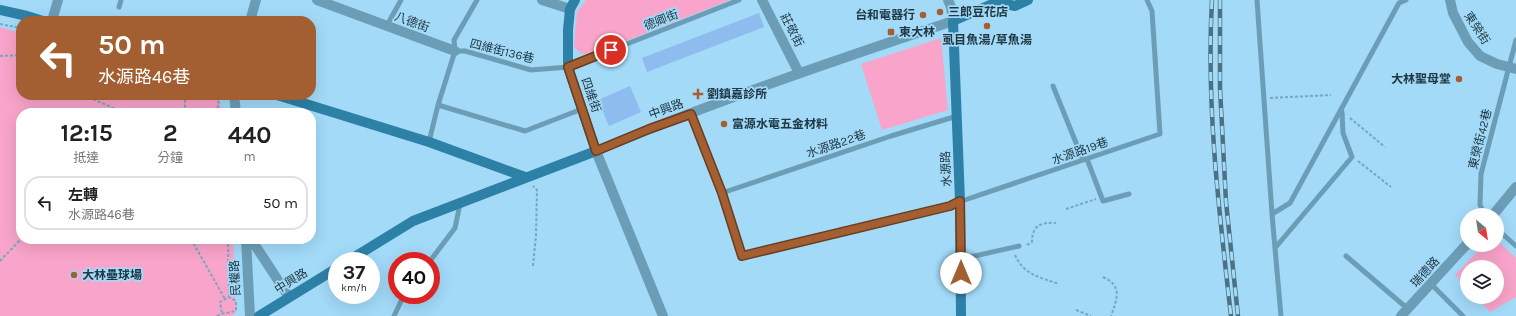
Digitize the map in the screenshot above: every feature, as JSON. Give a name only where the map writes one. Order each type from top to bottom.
[{"type":"street","points":[[53,16],[58,0]]},
{"type":"street","points":[[251,16],[256,0]]},
{"type":"street","name":"八德街","points":[[317,0],[386,27],[455,51]]},
{"type":"street","points":[[542,0],[570,3]]},
{"type":"street","name":"莊敬街","points":[[762,0],[799,72]]},
{"type":"street","points":[[948,0],[952,7],[953,21]]},
{"type":"street","points":[[999,1],[1015,6],[1028,0]]},
{"type":"street","name":"東榮街","points":[[1450,0],[1453,13],[1468,42],[1480,56],[1497,64],[1512,68]]},
{"type":"street","name":"中興路","points":[[363,252],[413,221],[799,72],[953,21],[999,1]]},
{"type":"street","name":"四維街","points":[[570,3],[568,67],[596,151]]},
{"type":"street","points":[[0,10],[27,16]]},
{"type":"street","name":"水源路","points":[[953,21],[960,201],[961,316]]},
{"type":"street","points":[[293,100],[430,142],[526,177]]},
{"type":"street","points":[[596,151],[663,316]]},
{"type":"street","points":[[1499,208],[1516,187]]},
{"type":"street","name":"民權路","points":[[246,244],[250,316]]},
{"type":"street","points":[[254,244],[289,297]]},
{"type":"street","name":"瑞德路","points":[[1405,312],[1460,252]]},
{"type":"street","name":"中興路","points":[[259,316],[328,273]]},
{"type":"lane","points":[[119,7],[121,0]]},
{"type":"lane","points":[[386,27],[401,0]]},
{"type":"lane","points":[[430,142],[438,105],[455,51],[454,40],[477,0]]},
{"type":"lane","name":"德卿街","points":[[568,67],[739,0]]},
{"type":"lane","name":"水源路19巷","points":[[722,193],[742,256],[950,206],[960,201],[1160,134],[1152,11],[1147,0]]},
{"type":"lane","points":[[1257,0],[1272,214],[1281,316]]},
{"type":"lane","points":[[1272,214],[1290,203],[1342,111],[1400,3],[1406,0]]},
{"type":"lane","name":"東榮街42巷","points":[[1482,208],[1480,205],[1481,174],[1512,68],[1516,40]]},
{"type":"lane","name":"四維街136巷","points":[[455,51],[465,50],[531,70],[568,67]]},
{"type":"lane","points":[[1053,86],[1103,201],[1128,194]]},
{"type":"lane","points":[[438,105],[525,131],[582,109]]},
{"type":"lane","points":[[1275,248],[1352,157],[1344,133],[1342,111]]},
{"type":"lane","points":[[691,114],[722,193]]},
{"type":"lane","name":"水源路22巷","points":[[722,193],[891,136],[957,116]]},
{"type":"lane","points":[[437,252],[455,228],[460,204]]},
{"type":"lane","points":[[1504,235],[1516,246]]},
{"type":"lane","points":[[961,259],[1019,246]]},
{"type":"lane","points":[[1346,256],[1405,312]]},
{"type":"lane","points":[[1431,284],[1463,316]]},
{"type":"lane","points":[[394,316],[400,304]]},
{"type":"path","points":[[0,24],[16,27]]},
{"type":"path","points":[[0,56],[16,55]]},
{"type":"path","points":[[1264,98],[1331,95]]},
{"type":"path","points":[[95,100],[113,108]]},
{"type":"path","points":[[1342,111],[1385,147]]},
{"type":"path","points":[[1352,157],[1391,187]]},
{"type":"path","points":[[526,177],[537,190],[536,235],[532,266]]},
{"type":"path","points":[[1066,209],[1101,198]]},
{"type":"path","points":[[1056,223],[1041,224],[1035,228],[1032,234],[1032,242],[1019,246],[1014,253],[1024,269],[1036,276],[1059,284]]},
{"type":"path","points":[[0,261],[16,244]]},
{"type":"path","points":[[194,244],[225,299]]},
{"type":"path","points":[[228,244],[229,297]]},
{"type":"path","points":[[1103,277],[1111,280],[1116,288],[1118,296],[1111,316]]},
{"type":"path","points":[[222,313],[220,302],[229,297]]},
{"type":"path","points":[[217,316],[222,313],[232,313],[236,310],[236,301],[229,297]]},
{"type":"path","points":[[1076,310],[1091,316]]},
{"type":"shaded area","points":[[586,0],[730,0],[590,55],[580,53],[574,46],[577,12]]},
{"type":"shaded area","points":[[0,27],[16,32],[16,100],[218,100],[222,108],[16,108],[16,244],[233,244],[236,313],[232,316],[0,316]]},
{"type":"shaded area","points":[[941,38],[948,110],[882,130],[861,64]]},
{"type":"shaded area","points":[[1504,247],[1516,258],[1516,297],[1504,304],[1504,260],[1470,260],[1477,252],[1504,252]]},
{"type":"shaded area","points":[[1460,270],[1460,280],[1455,275]]},
{"type":"shaded area","points":[[1483,304],[1504,304],[1490,312]]},
{"type":"building","points":[[759,13],[764,27],[647,72],[642,58]]},
{"type":"building","points":[[630,86],[641,112],[609,126],[598,100]]},
{"type":"railway","points":[[1212,0],[1212,118],[1218,198],[1231,316]]},
{"type":"railway","points":[[1220,0],[1220,88],[1226,202],[1238,316]]},
{"type":"place","name":"三郎豆花店","points":[[940,12]]},
{"type":"place","name":"台和電器行","points":[[923,15]]},
{"type":"place","name":"虱目魚湯/草魚湯","points":[[987,26]]},
{"type":"place","name":"東大林","points":[[891,32]]},
{"type":"place","name":"大林聖母堂","points":[[1459,79]]},
{"type":"place","name":"劉鎮嘉診所","points":[[698,94]]},
{"type":"place","name":"富源水電五金材料","points":[[724,124]]},
{"type":"place","name":"大林壘球場","points":[[74,275]]},
{"type":"route","points":[[611,50],[568,67],[596,151],[649,129],[691,114],[697,126],[722,193],[742,256],[950,206],[960,201],[961,273]]}]
